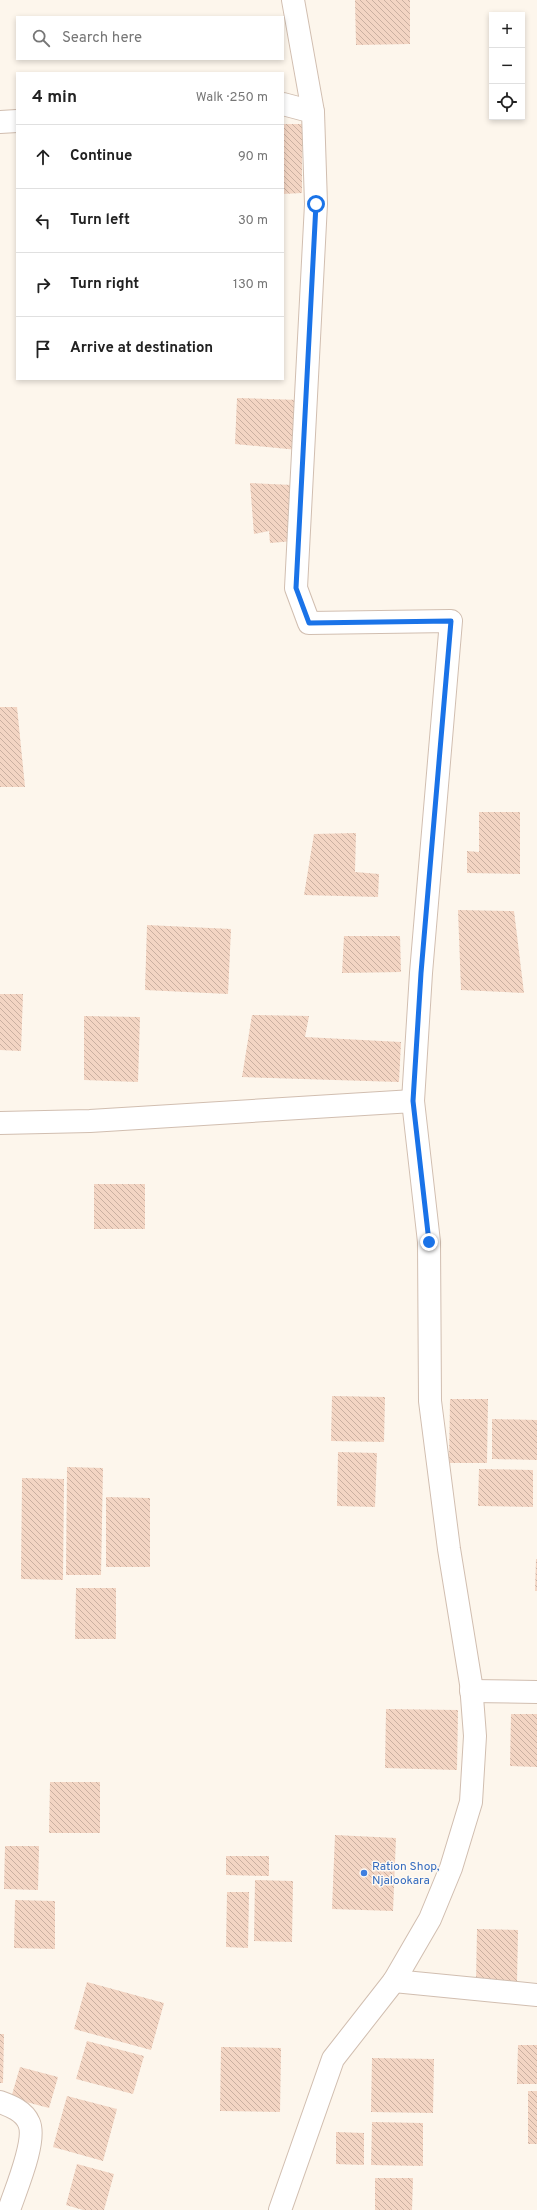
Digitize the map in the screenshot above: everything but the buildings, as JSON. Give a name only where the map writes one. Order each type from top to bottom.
[{"type":"street","points":[[280,2210],[333,2059],[394,1980],[430,1919],[451,1868],[471,1802],[475,1736],[471,1692],[449,1549],[430,1401],[429,1242],[413,1101],[422,965],[451,621],[309,623],[296,588],[316,204],[313,112],[293,0]]},
{"type":"street","points":[[284,104],[313,112]]},
{"type":"street","points":[[0,122],[16,121]]},
{"type":"street","points":[[0,1122],[90,1121],[413,1101]]},
{"type":"street","points":[[471,1692],[537,1692]]},
{"type":"street","points":[[394,1980],[537,1995]]},
{"type":"street","points":[[0,2102],[22,2112],[30,2124],[31,2140],[9,2210]]},
{"type":"place","name":"Ration Shop, Njalookara","points":[[364,1873]]},
{"type":"route","points":[[316,204],[296,588],[309,623],[451,621],[421,973],[413,1101],[429,1242]]}]
